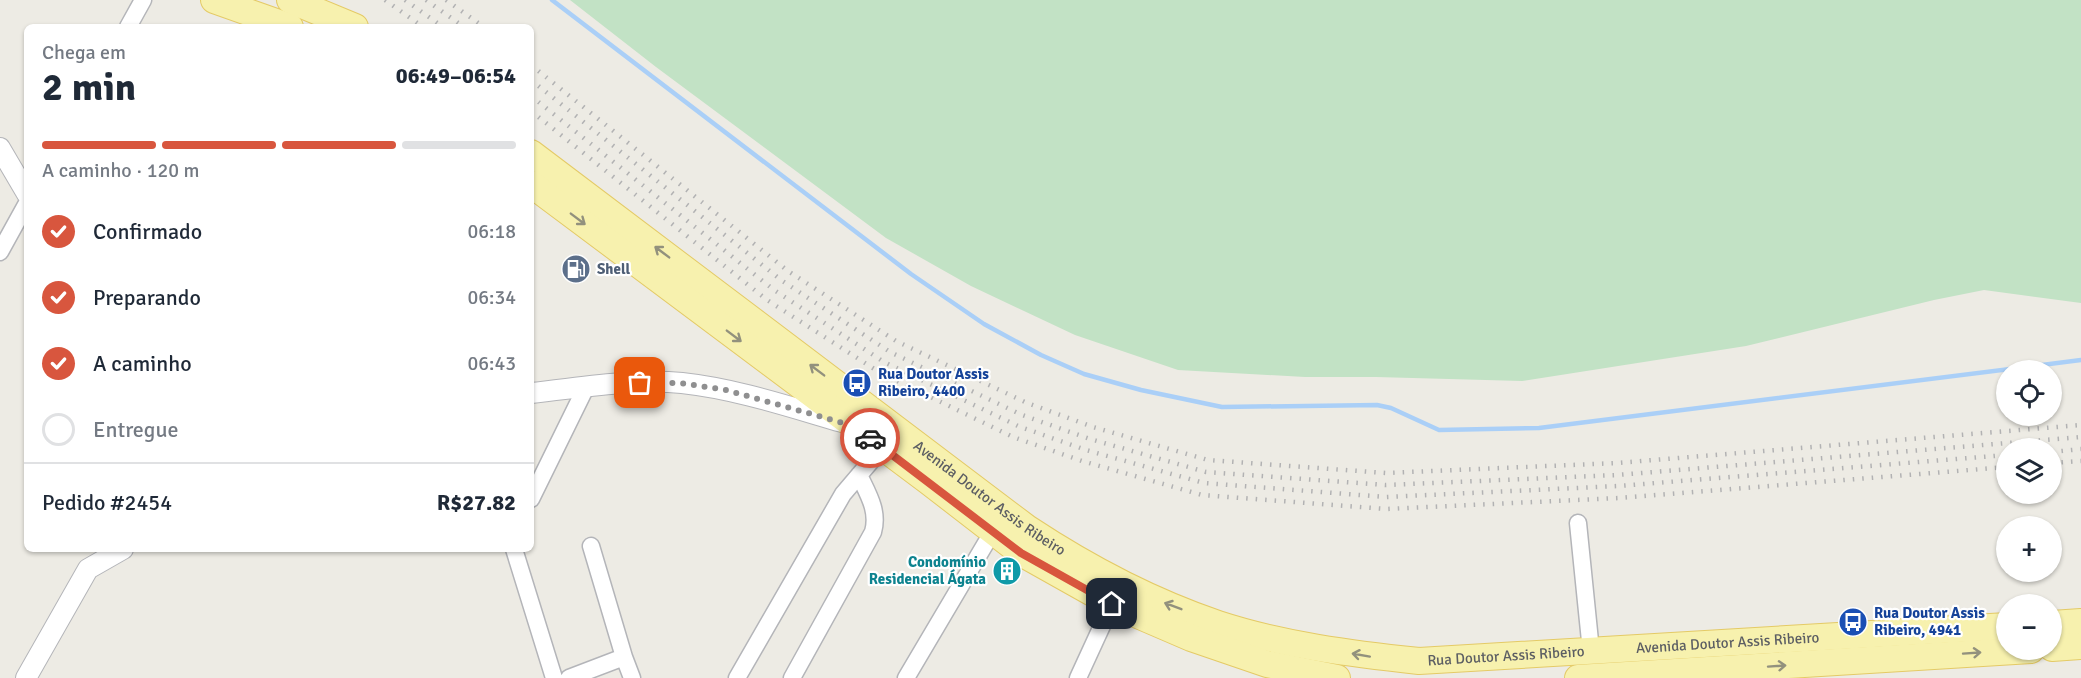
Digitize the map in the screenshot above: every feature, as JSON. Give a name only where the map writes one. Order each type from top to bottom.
[{"type":"main road","points":[[214,0],[282,24]]},
{"type":"main road","points":[[290,0],[348,24]]},
{"type":"main road","name":"Avenida Doutor Assis Ribeiro","points":[[534,155],[914,444],[1027,528],[1066,554],[1152,597],[1218,624],[1279,640],[1372,656],[1419,661]]},
{"type":"main road","name":"Avenida Doutor Assis Ribeiro","points":[[534,186],[1021,553],[1112,604],[1268,671],[1336,678]]},
{"type":"main road","points":[[2062,623],[2081,622]]},
{"type":"main road","name":"Avenida Doutor Assis Ribeiro","points":[[1591,651],[1996,627]]},
{"type":"main road","points":[[2062,647],[2081,646]]},
{"type":"main road","name":"Rua Doutor Assis Ribeiro","points":[[1419,661],[1591,651]]},
{"type":"main road","name":"Avenida Doutor Assis Ribeiro","points":[[1578,678],[1706,674],[1996,653]]},
{"type":"street","points":[[130,24],[143,0]]},
{"type":"street","points":[[0,148],[24,189]]},
{"type":"street","points":[[0,252],[24,208]]},
{"type":"street","points":[[534,393],[640,383],[680,383],[726,390],[854,426]]},
{"type":"street","points":[[534,493],[586,387]]},
{"type":"street","points":[[737,678],[843,494],[883,447]]},
{"type":"street","points":[[792,678],[873,532],[876,521],[874,508],[859,475]]},
{"type":"street","points":[[1578,523],[1591,651]]},
{"type":"street","points":[[906,678],[993,531]]},
{"type":"street","points":[[591,546],[632,678]]},
{"type":"street","points":[[86,552],[88,569]]},
{"type":"street","points":[[26,678],[88,569],[118,552]]},
{"type":"street","points":[[515,552],[554,678]]},
{"type":"street","points":[[1078,678],[1112,604]]},
{"type":"street","points":[[569,678],[624,657]]},
{"type":"green space","points":[[570,0],[2081,0],[2081,303],[1984,290],[1746,346],[1522,381],[1305,377],[1178,370],[1075,335],[971,286],[886,238]]},
{"type":"waterway","points":[[552,0],[911,274],[984,324],[1041,355],[1084,374],[1141,390],[1222,407],[1377,405],[1391,408],[1439,430],[1539,428],[2081,360]]},
{"type":"railway","points":[[385,0],[419,24]]},
{"type":"railway","points":[[405,0],[439,24]]},
{"type":"railway","points":[[426,0],[460,24]]},
{"type":"railway","points":[[446,0],[480,24]]},
{"type":"railway","points":[[534,67],[788,271],[896,341],[1027,403],[1093,427],[1208,460],[1386,473],[1617,463],[2081,425]]},
{"type":"railway","points":[[534,82],[781,280],[890,352],[1022,415],[1090,439],[1206,472],[1386,485],[1617,475],[2081,437]]},
{"type":"railway","points":[[534,98],[774,290],[884,362],[1018,426],[1086,450],[1204,483],[1386,497],[1618,486],[1996,456]]},
{"type":"railway","points":[[534,113],[767,300],[879,372],[1013,437],[1082,461],[1202,495],[1386,509],[1619,498],[1996,468]]},
{"type":"railway","points":[[2062,451],[2081,449]]},
{"type":"railway","points":[[2062,462],[2081,461]]},
{"type":"way so far","points":[[640,383],[680,383],[726,390],[854,426],[870,438]]},
{"type":"place","name":"Shell","points":[[576,269]]},
{"type":"place","name":"Rua Doutor Assis Ribeiro, 4400","points":[[857,383]]},
{"type":"place","name":"Condomínio Residencial Ágata","points":[[1007,571]]},
{"type":"place","name":"Rua Doutor Assis Ribeiro, 4941","points":[[1853,622]]},
{"type":"route","points":[[870,438],[1021,553],[1112,604]]}]
